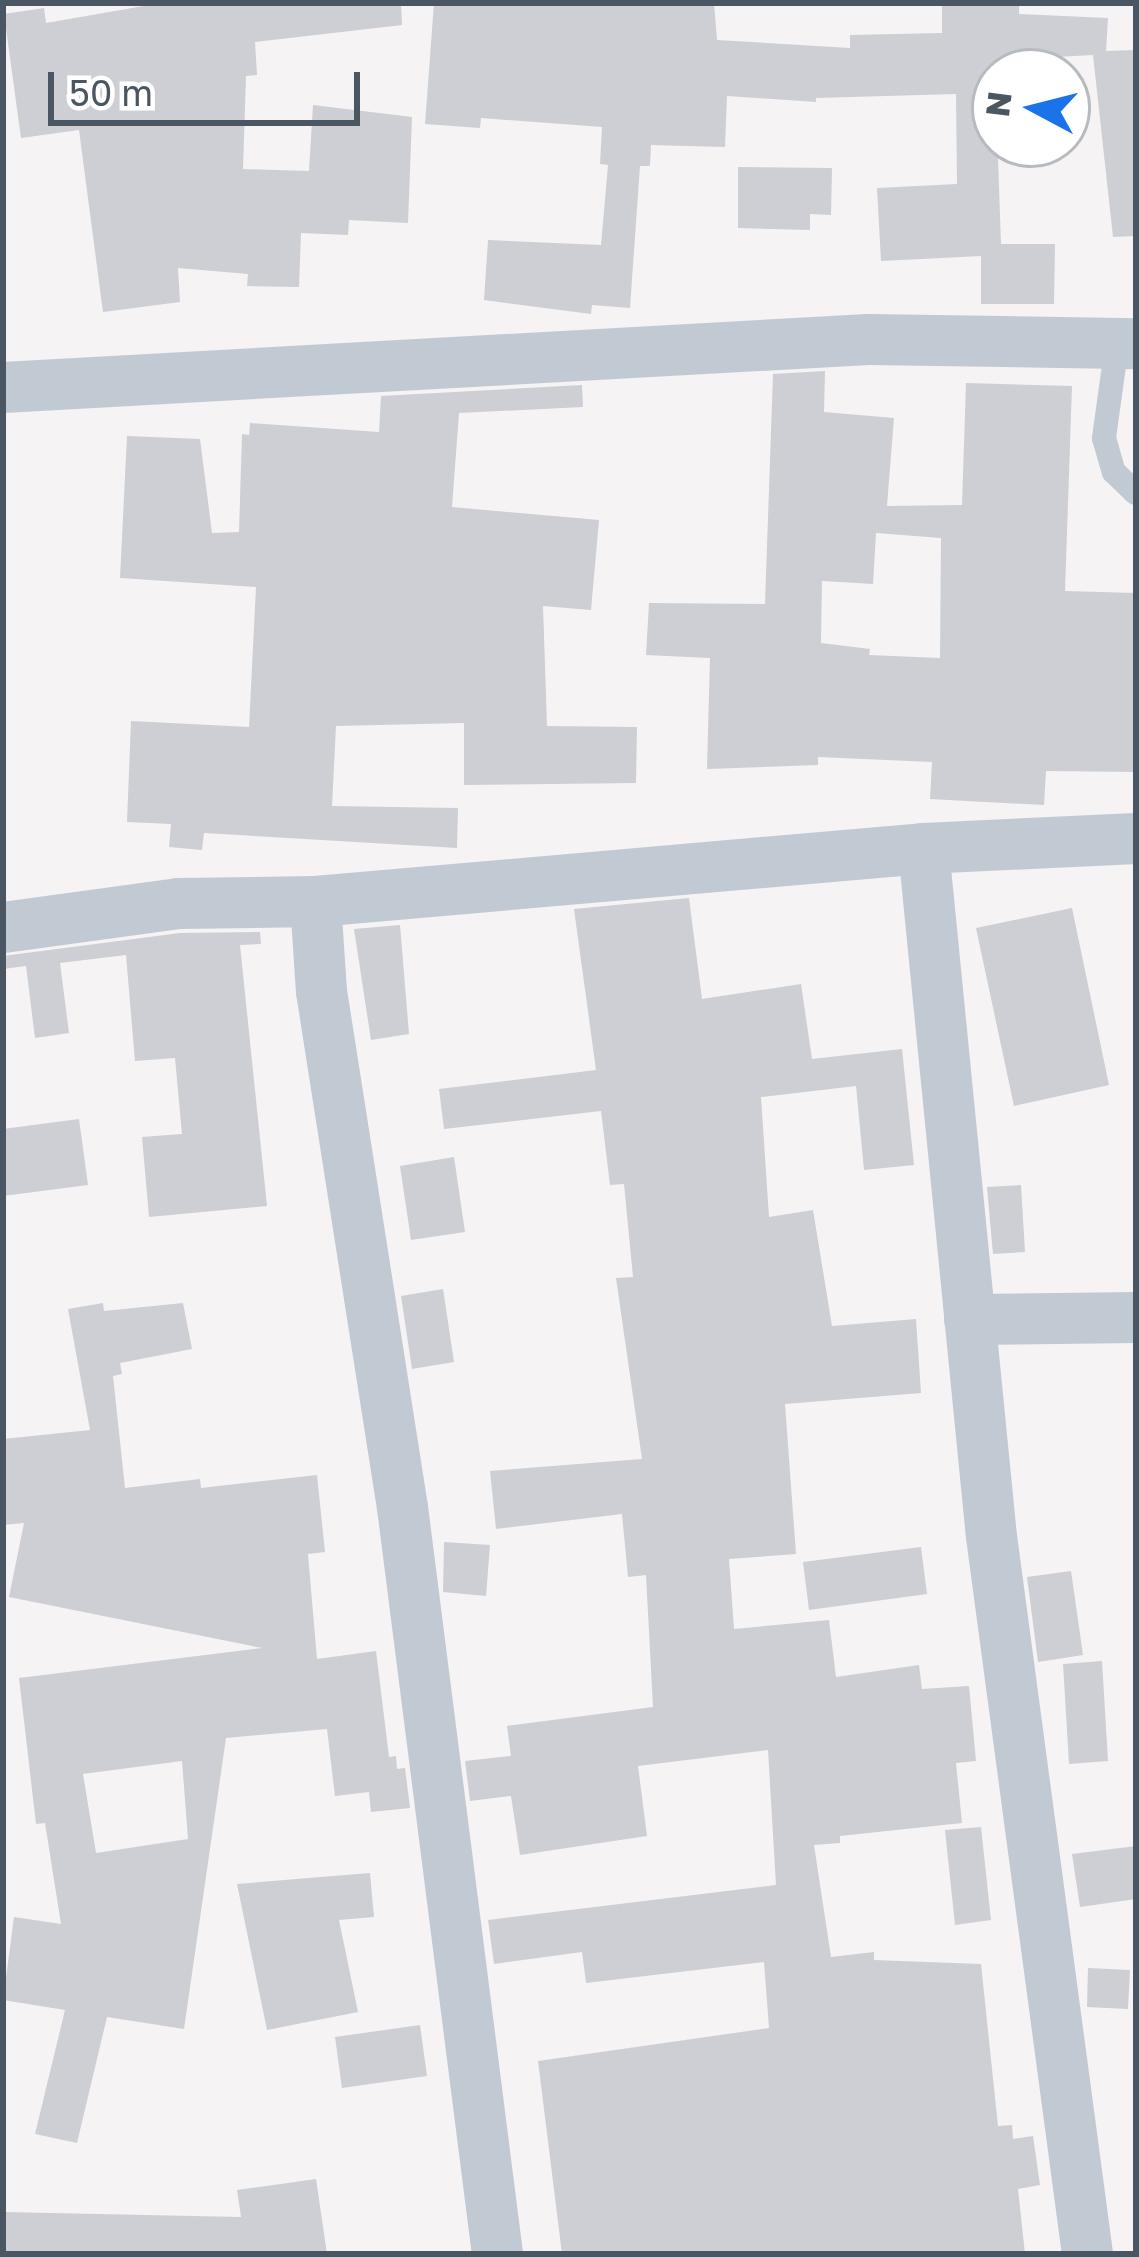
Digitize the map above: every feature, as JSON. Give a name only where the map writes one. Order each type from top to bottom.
[{"type":"street","points":[[3,387],[868,339],[1126,344]]},
{"type":"street","points":[[3,927],[178,903],[315,902],[923,848],[1136,838]]},
{"type":"street","points":[[923,848],[992,1536],[1087,2254]]},
{"type":"street","points":[[315,902],[321,991],[402,1507],[496,2254]]},
{"type":"street","points":[[969,1319],[1136,1317]]},
{"type":"lane","points":[[1126,344],[1104,438],[1114,472],[1136,493]]},
{"type":"building","points":[[161,3],[401,3],[402,25],[255,42],[257,75],[246,76],[243,169],[309,171],[313,105],[412,117],[408,223],[349,220],[348,235],[301,233],[299,287],[247,286],[248,274],[178,268],[180,302],[103,312],[79,130],[21,138],[4,14],[44,8],[46,23]]},
{"type":"building","points":[[434,3],[714,3],[717,40],[850,48],[850,35],[942,33],[942,3],[1019,3],[1019,14],[1108,18],[1106,51],[1136,50],[1136,236],[1113,237],[1091,48],[971,48],[971,168],[998,168],[1001,244],[1055,244],[1054,304],[981,304],[981,256],[881,261],[877,188],[957,184],[956,94],[816,98],[816,102],[727,96],[725,147],[651,145],[650,166],[640,166],[630,308],[592,305],[591,314],[484,300],[488,240],[601,245],[608,165],[600,164],[602,127],[481,118],[480,128],[425,124]]},
{"type":"building","points":[[738,167],[832,168],[831,215],[810,214],[810,230],[738,228]]},
{"type":"building","points":[[825,371],[824,412],[894,418],[887,506],[962,505],[966,383],[1072,386],[1065,591],[1136,593],[1136,772],[1046,771],[1044,805],[930,799],[932,762],[818,757],[818,765],[707,769],[710,658],[646,655],[649,603],[765,604],[773,374]],"holes":[[[876,533],[941,538],[940,658],[869,655],[870,649],[821,643],[822,581],[873,584]]]},
{"type":"building","points":[[582,385],[583,407],[459,413],[452,507],[599,520],[591,610],[543,606],[547,726],[637,727],[636,783],[464,785],[464,723],[336,726],[332,806],[458,808],[457,848],[204,833],[202,850],[169,847],[171,824],[127,822],[131,721],[249,727],[256,587],[120,578],[127,436],[200,439],[212,533],[239,532],[242,434],[249,435],[250,423],[379,432],[381,396]]},
{"type":"building","points":[[689,898],[702,999],[801,984],[812,1059],[902,1049],[914,1165],[864,1170],[856,1086],[761,1097],[769,1217],[813,1210],[832,1326],[916,1319],[921,1393],[785,1404],[796,1554],[729,1559],[734,1629],[829,1620],[836,1677],[919,1665],[922,1689],[969,1686],[976,1761],[956,1763],[962,1823],[840,1836],[840,1843],[814,1845],[831,1957],[874,1952],[874,1960],[981,1964],[998,2126],[1012,2125],[1013,2139],[1033,2136],[1040,2185],[1018,2189],[1025,2254],[562,2254],[538,2061],[769,2028],[764,1962],[586,1983],[582,1952],[494,1964],[488,1920],[776,1885],[768,1750],[638,1766],[647,1836],[520,1855],[511,1796],[470,1801],[465,1761],[511,1756],[507,1726],[653,1707],[646,1575],[628,1577],[622,1514],[496,1529],[490,1471],[642,1459],[616,1278],[633,1277],[624,1184],[610,1185],[601,1111],[444,1129],[439,1089],[596,1070],[574,909]]},
{"type":"building","points":[[1072,908],[1109,1085],[1014,1106],[976,928]]},
{"type":"building","points":[[400,925],[409,1034],[371,1040],[354,929]]},
{"type":"building","points":[[260,932],[261,944],[240,945],[267,1206],[149,1217],[142,1137],[182,1134],[175,1058],[135,1061],[126,955],[60,963],[69,1033],[35,1038],[26,966],[3,969],[3,956],[180,933]]},
{"type":"building","points":[[79,1119],[88,1185],[3,1196],[3,1129]]},
{"type":"building","points":[[454,1157],[465,1232],[411,1240],[400,1166]]},
{"type":"building","points":[[1021,1185],[1025,1252],[993,1254],[987,1187]]},
{"type":"building","points":[[443,1289],[454,1362],[412,1369],[401,1296]]},
{"type":"building","points":[[103,1303],[104,1311],[183,1303],[192,1349],[120,1363],[122,1374],[113,1376],[125,1488],[200,1479],[201,1488],[317,1475],[325,1552],[308,1554],[317,1659],[376,1651],[389,1757],[396,1756],[397,1769],[405,1768],[410,1808],[371,1812],[369,1792],[335,1796],[327,1729],[226,1738],[184,2029],[107,2017],[77,2143],[35,2134],[65,2010],[3,2000],[14,1917],[61,1924],[45,1823],[36,1824],[19,1678],[262,1648],[9,1597],[24,1523],[3,1525],[3,1439],[90,1430],[68,1309]],"holes":[[[182,1761],[188,1839],[96,1853],[83,1774]]]},
{"type":"building","points":[[444,1542],[490,1545],[486,1596],[443,1592]]},
{"type":"building","points":[[921,1547],[927,1594],[809,1610],[803,1562]]},
{"type":"building","points":[[1071,1571],[1083,1655],[1038,1662],[1027,1577]]},
{"type":"building","points":[[1102,1661],[1108,1761],[1069,1764],[1063,1664]]},
{"type":"building","points":[[981,1827],[991,1920],[955,1925],[945,1830]]},
{"type":"building","points":[[1136,1846],[1136,1899],[1080,1907],[1072,1854]]},
{"type":"building","points":[[370,1873],[374,1917],[339,1920],[358,2012],[267,2030],[237,1884]]},
{"type":"building","points":[[1088,1968],[1130,1970],[1128,2009],[1087,2007]]},
{"type":"building","points":[[420,2025],[427,2076],[342,2088],[335,2037]]},
{"type":"building","points":[[316,2179],[327,2254],[3,2254],[3,2212],[241,2217],[237,2190]]}]
